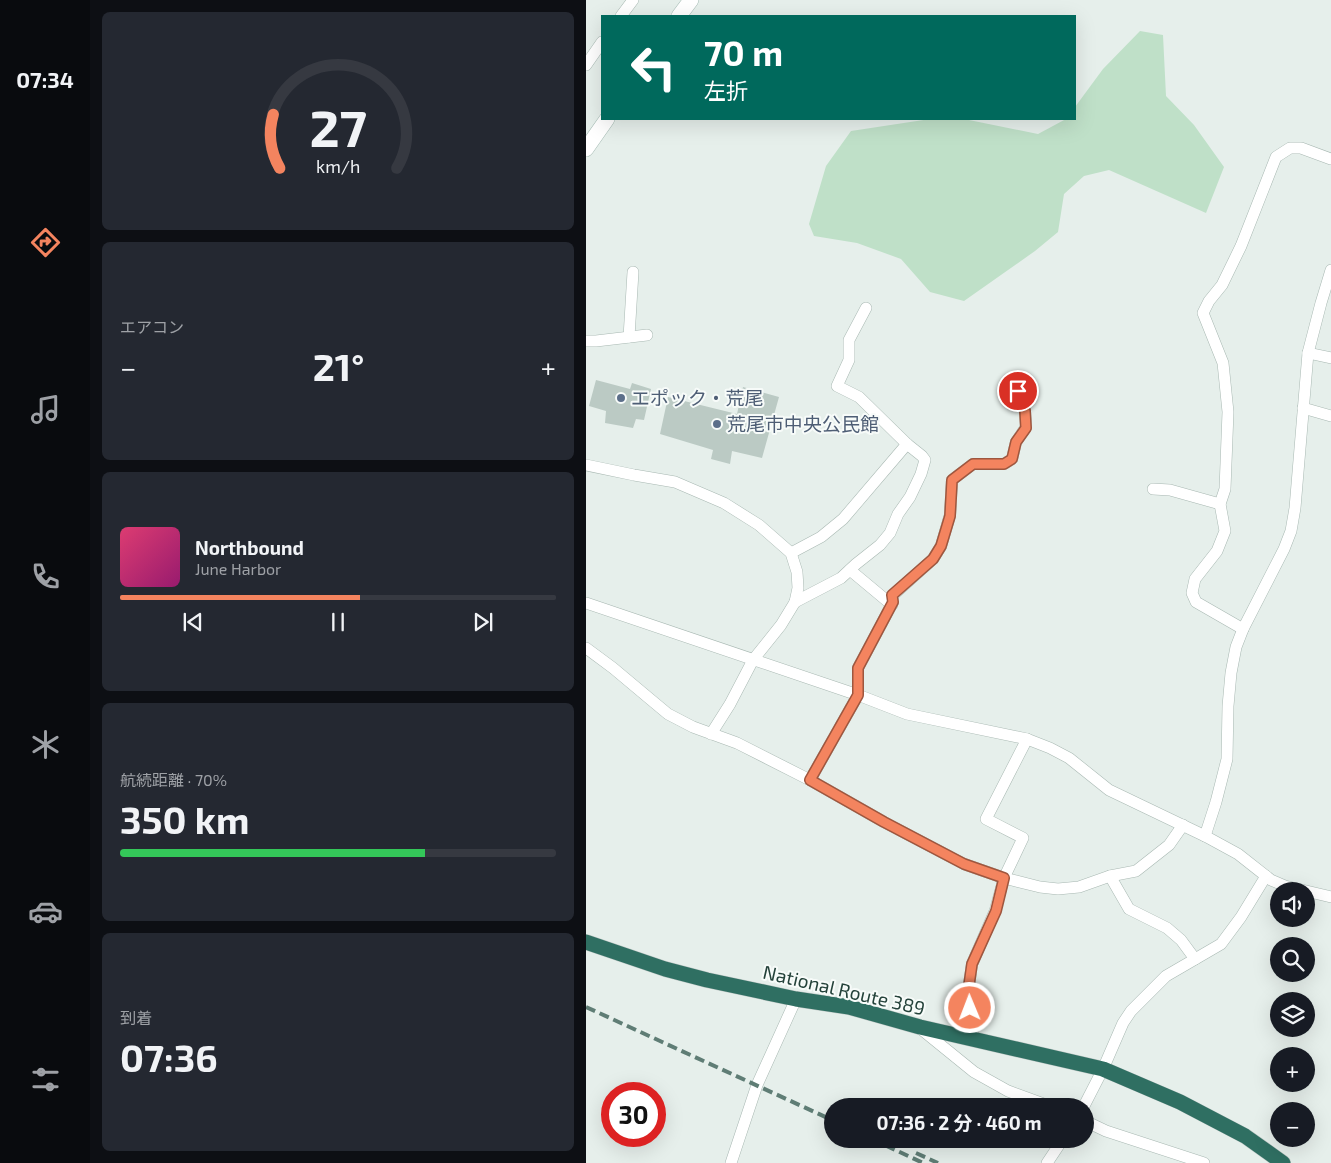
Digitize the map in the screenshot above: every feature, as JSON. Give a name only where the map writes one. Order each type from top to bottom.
[{"type":"highway","name":"National Route 389","points":[[586,942],[665,969],[796,999],[849,1007],[920,1028],[1103,1069],[1180,1102],[1245,1136],[1283,1163]]},
{"type":"main road","points":[[680,15],[691,0]]},
{"type":"main road","points":[[586,149],[606,120]]},
{"type":"street","points":[[622,15],[633,0]]},
{"type":"street","points":[[587,61],[601,43]]},
{"type":"street","points":[[1243,630],[1196,602],[1192,593],[1195,579],[1217,551],[1225,531],[1220,504],[1225,489],[1228,412],[1222,363],[1203,313],[1209,301],[1222,285],[1241,246],[1276,157],[1290,148],[1301,148],[1331,159]]},
{"type":"street","points":[[1205,836],[1227,759],[1228,706],[1236,647],[1291,531],[1295,508],[1308,354],[1331,270]]},
{"type":"street","points":[[629,337],[633,272]]},
{"type":"street","points":[[795,602],[841,578],[880,545],[890,533],[898,514],[910,497],[921,474],[925,460],[859,397],[838,386],[849,360],[849,340],[866,308]]},
{"type":"street","points":[[586,341],[647,335]]},
{"type":"street","points":[[1308,354],[1331,358]]},
{"type":"street","points":[[810,780],[858,695],[858,668],[892,605],[892,595],[933,559],[941,546],[950,516],[952,480],[973,464],[1004,464],[1012,459],[1016,442],[1026,428],[1025,411],[1018,391]]},
{"type":"street","points":[[1303,408],[1331,416]]},
{"type":"street","points":[[791,553],[821,537],[843,519],[908,444]]},
{"type":"street","points":[[586,465],[675,482],[724,503],[759,525],[791,553],[797,572],[798,588],[795,602],[781,625],[753,660],[730,704],[711,734]]},
{"type":"street","points":[[1153,489],[1170,490],[1220,504]]},
{"type":"street","points":[[850,570],[892,605]]},
{"type":"street","points":[[586,603],[858,695],[907,714],[1027,739],[1050,748],[1070,758],[1109,790],[1183,825],[1238,854],[1271,880],[1285,886],[1331,897]]},
{"type":"street","points":[[586,648],[668,714],[693,727],[737,743],[810,780],[964,864],[1004,878],[1040,887],[1058,889],[1079,887],[1110,876],[1136,871],[1169,845],[1183,825]]},
{"type":"street","points":[[973,1040],[968,992],[972,964],[996,911],[1004,878],[1023,838],[986,819],[1027,739]]},
{"type":"street","points":[[1110,876],[1129,908],[1167,928],[1181,940],[1195,959]]},
{"type":"street","points":[[1088,1098],[1131,1011],[1166,976],[1221,944],[1241,917],[1266,876]]},
{"type":"street","points":[[731,1163],[757,1085],[796,999]]},
{"type":"street","points":[[920,1028],[974,1072],[1008,1090],[1028,1098]]},
{"type":"street","points":[[1094,1125],[1106,1131],[1204,1163]]},
{"type":"street","points":[[1048,1163],[1057,1148]]},
{"type":"green space","points":[[1140,31],[1163,35],[1166,96],[1194,125],[1224,167],[1206,213],[1109,170],[1084,176],[1064,194],[1058,232],[1035,251],[964,301],[930,292],[901,259],[857,243],[814,236],[809,224],[826,166],[851,131],[923,120],[969,120],[1038,134],[1064,120],[1076,120],[1076,106],[1103,69]]},
{"type":"building","name":"エポック・荒尾","points":[[596,380],[630,389],[632,383],[651,389],[644,420],[636,419],[633,428],[605,423],[606,411],[589,406]]},
{"type":"building","name":"荒尾市中央公民館","points":[[743,387],[779,397],[762,458],[732,451],[730,464],[711,459],[713,450],[660,434],[668,397],[737,414]]},
{"type":"railway","points":[[586,1007],[824,1116]]},
{"type":"railway","points":[[891,1148],[923,1163]]},
{"type":"railway","points":[[916,1153],[938,1163]]},
{"type":"place","name":"エポック・荒尾","points":[[621,398]]},
{"type":"place","name":"荒尾市中央公民館","points":[[717,424]]},
{"type":"route","points":[[970,1008],[968,992],[972,964],[996,911],[1004,878],[964,864],[810,780],[858,695],[858,668],[893,602],[892,595],[933,559],[941,546],[950,516],[952,480],[973,464],[1004,464],[1012,459],[1016,442],[1026,428],[1025,411],[1018,391]]}]
